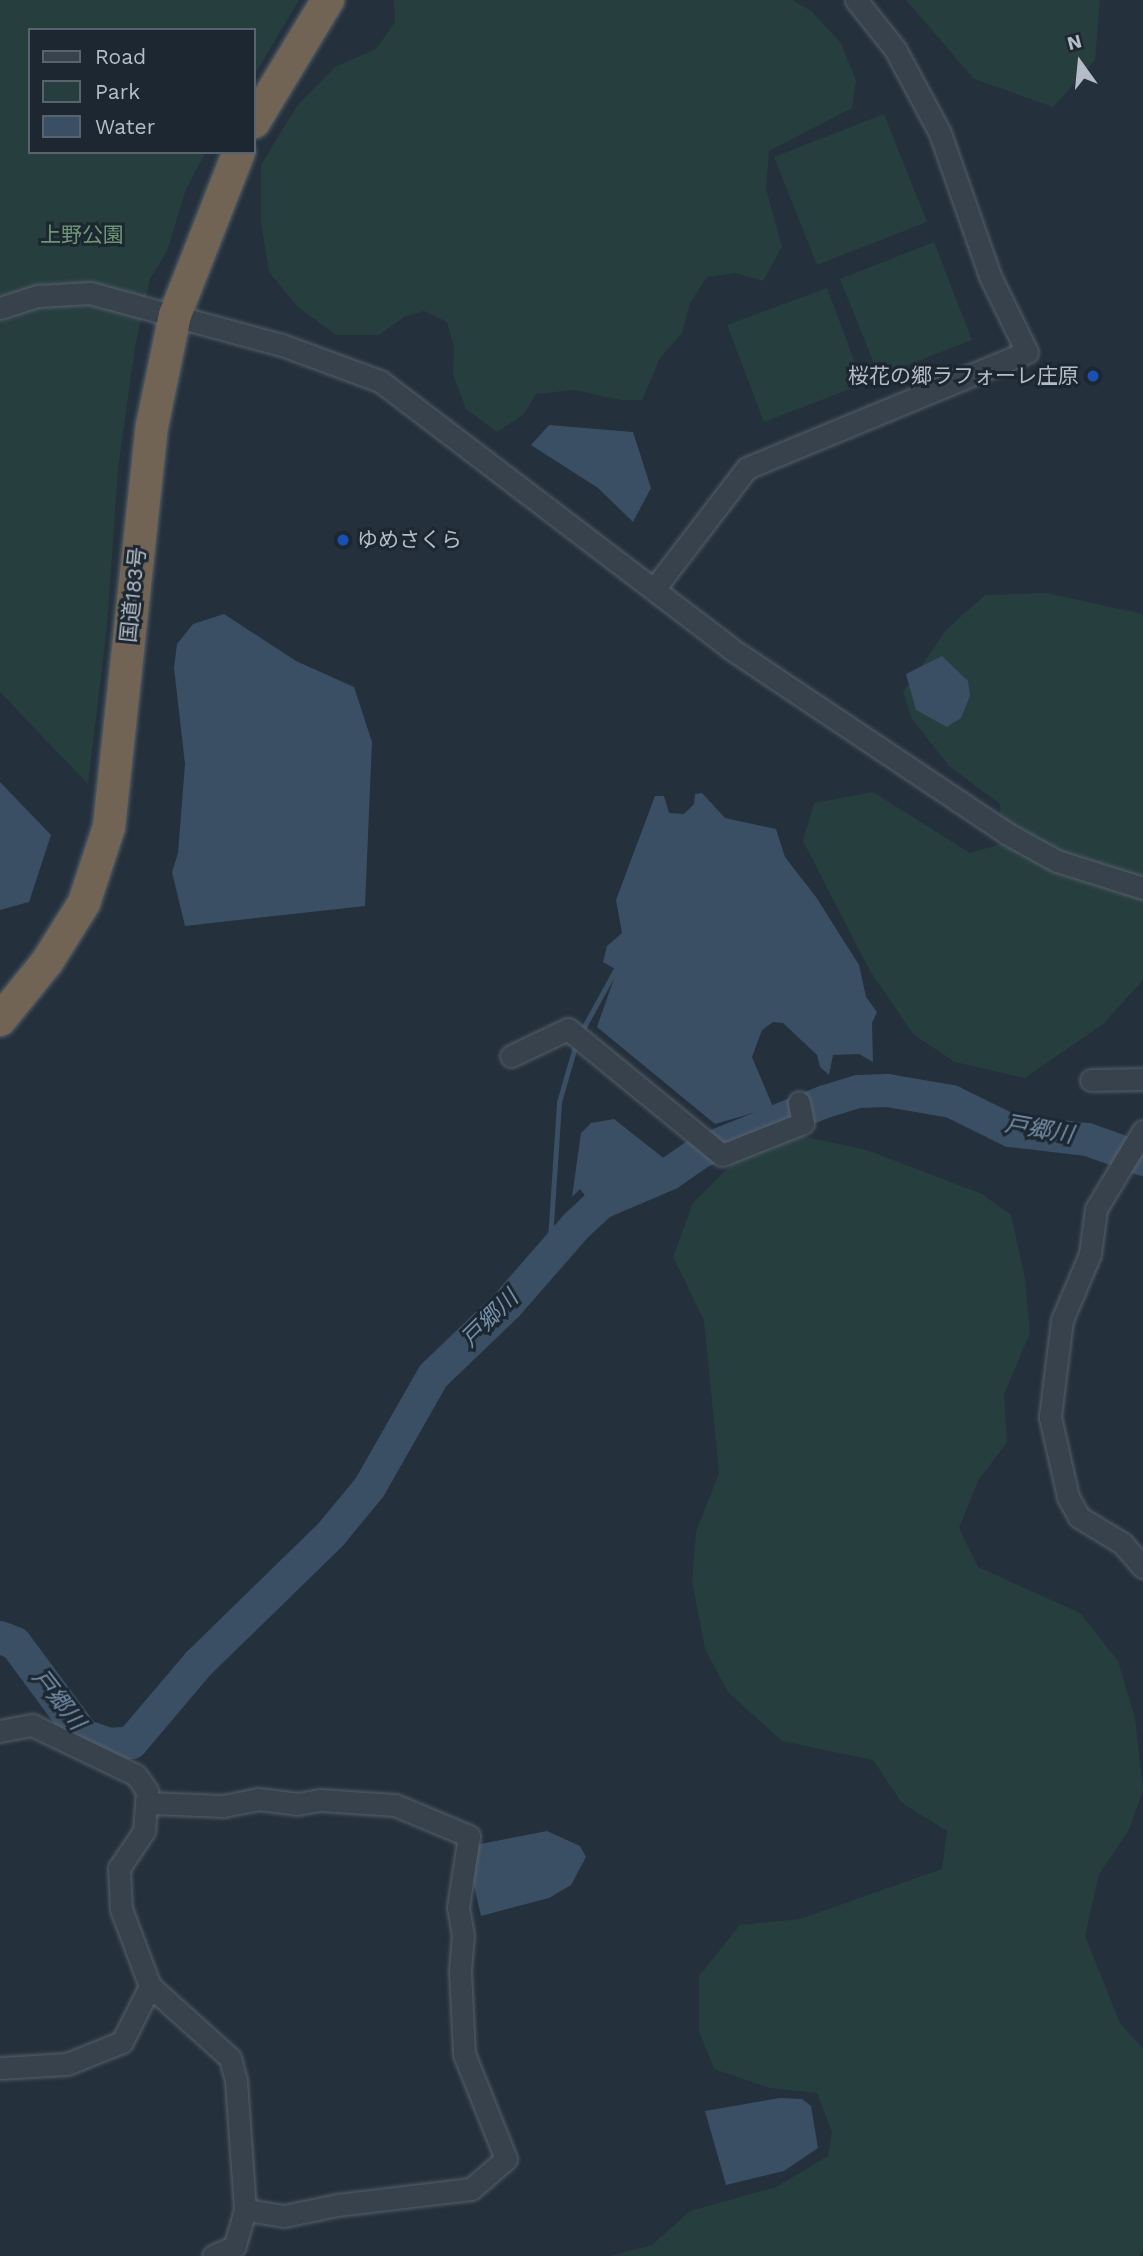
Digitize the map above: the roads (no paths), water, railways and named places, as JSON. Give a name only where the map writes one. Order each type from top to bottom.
[{"type":"highway","points":[[256,119],[328,0]]},
{"type":"highway","name":"国道183号","points":[[0,1020],[47,962],[84,903],[109,827],[152,426],[175,315],[238,154]]},
{"type":"street","points":[[654,589],[734,482],[761,460],[1027,352],[989,276],[940,132],[895,49],[856,0]]},
{"type":"street","points":[[0,308],[65,292],[175,315],[332,361],[380,381],[730,648],[1006,833],[1057,861],[1143,888]]},
{"type":"street","points":[[511,1056],[541,1040],[578,1034],[722,1155],[803,1123],[800,1109]]},
{"type":"street","points":[[1091,1080],[1143,1079]]},
{"type":"street","points":[[1143,1117],[1143,1122]]},
{"type":"street","points":[[1134,1145],[1096,1209],[1090,1254],[1062,1320],[1050,1417],[1068,1497],[1079,1517],[1122,1543],[1143,1567]]},
{"type":"street","points":[[0,1731],[32,1725],[135,1775],[145,1785],[149,1803],[144,1831],[119,1868],[121,1909],[150,1986],[230,2058],[242,2136],[245,2210],[234,2246],[213,2256]]},
{"type":"street","points":[[149,1803],[223,1805],[258,1799],[297,1804],[320,1800],[395,1805],[469,1836],[458,1907],[463,1935],[460,1971],[464,2053],[506,2159],[471,2189],[337,2205],[284,2216],[245,2210]]},
{"type":"street","points":[[0,2068],[67,2064],[122,2042],[150,1986]]},
{"type":"water","points":[[549,425],[633,432],[651,488],[633,522],[598,488],[531,445]]},
{"type":"water","points":[[224,614],[296,661],[354,687],[372,742],[365,906],[185,926],[172,872],[178,853],[185,764],[174,668],[177,644],[193,624]]},
{"type":"water","points":[[942,656],[968,681],[970,696],[961,718],[947,727],[916,710],[906,674]]},
{"type":"water","points":[[0,782],[51,835],[29,902],[0,910]]},
{"type":"water","points":[[702,793],[725,818],[776,829],[785,857],[816,897],[859,965],[866,997],[877,1012],[872,1023],[873,1062],[859,1054],[833,1055],[829,1075],[820,1067],[817,1055],[783,1023],[773,1022],[762,1030],[752,1057],[773,1107],[715,1124],[597,1027],[617,970],[603,962],[607,946],[622,933],[616,900],[655,796],[664,796],[669,813],[684,814],[694,804],[695,794]]},
{"type":"water","points":[[614,1119],[666,1160],[608,1187],[581,1206],[586,1197],[580,1189],[572,1197],[581,1133],[591,1123]]},
{"type":"water","points":[[547,1831],[580,1846],[586,1857],[571,1885],[549,1898],[481,1916],[465,1847]]},
{"type":"water","points":[[780,2098],[802,2099],[811,2106],[818,2148],[784,2171],[726,2185],[705,2111]]},
{"type":"waterway","points":[[580,1034],[619,963]]},
{"type":"waterway","points":[[549,1254],[559,1102],[576,1043]]},
{"type":"waterway","name":"戸郷川","points":[[0,1637],[15,1643],[83,1735],[109,1744],[131,1742],[198,1663],[331,1533],[369,1487],[433,1375],[507,1304],[575,1226],[601,1202],[669,1173],[701,1151],[825,1101],[858,1091],[887,1090],[951,1101],[1010,1130],[1087,1139],[1143,1159]]},
{"type":"place","name":"桜花の郷ラフォーレ庄原","points":[[1093,376]]},
{"type":"place","name":"ゆめさくら","points":[[343,540]]},
{"type":"park label","name":"上野公園","points":[[82,235]]}]
